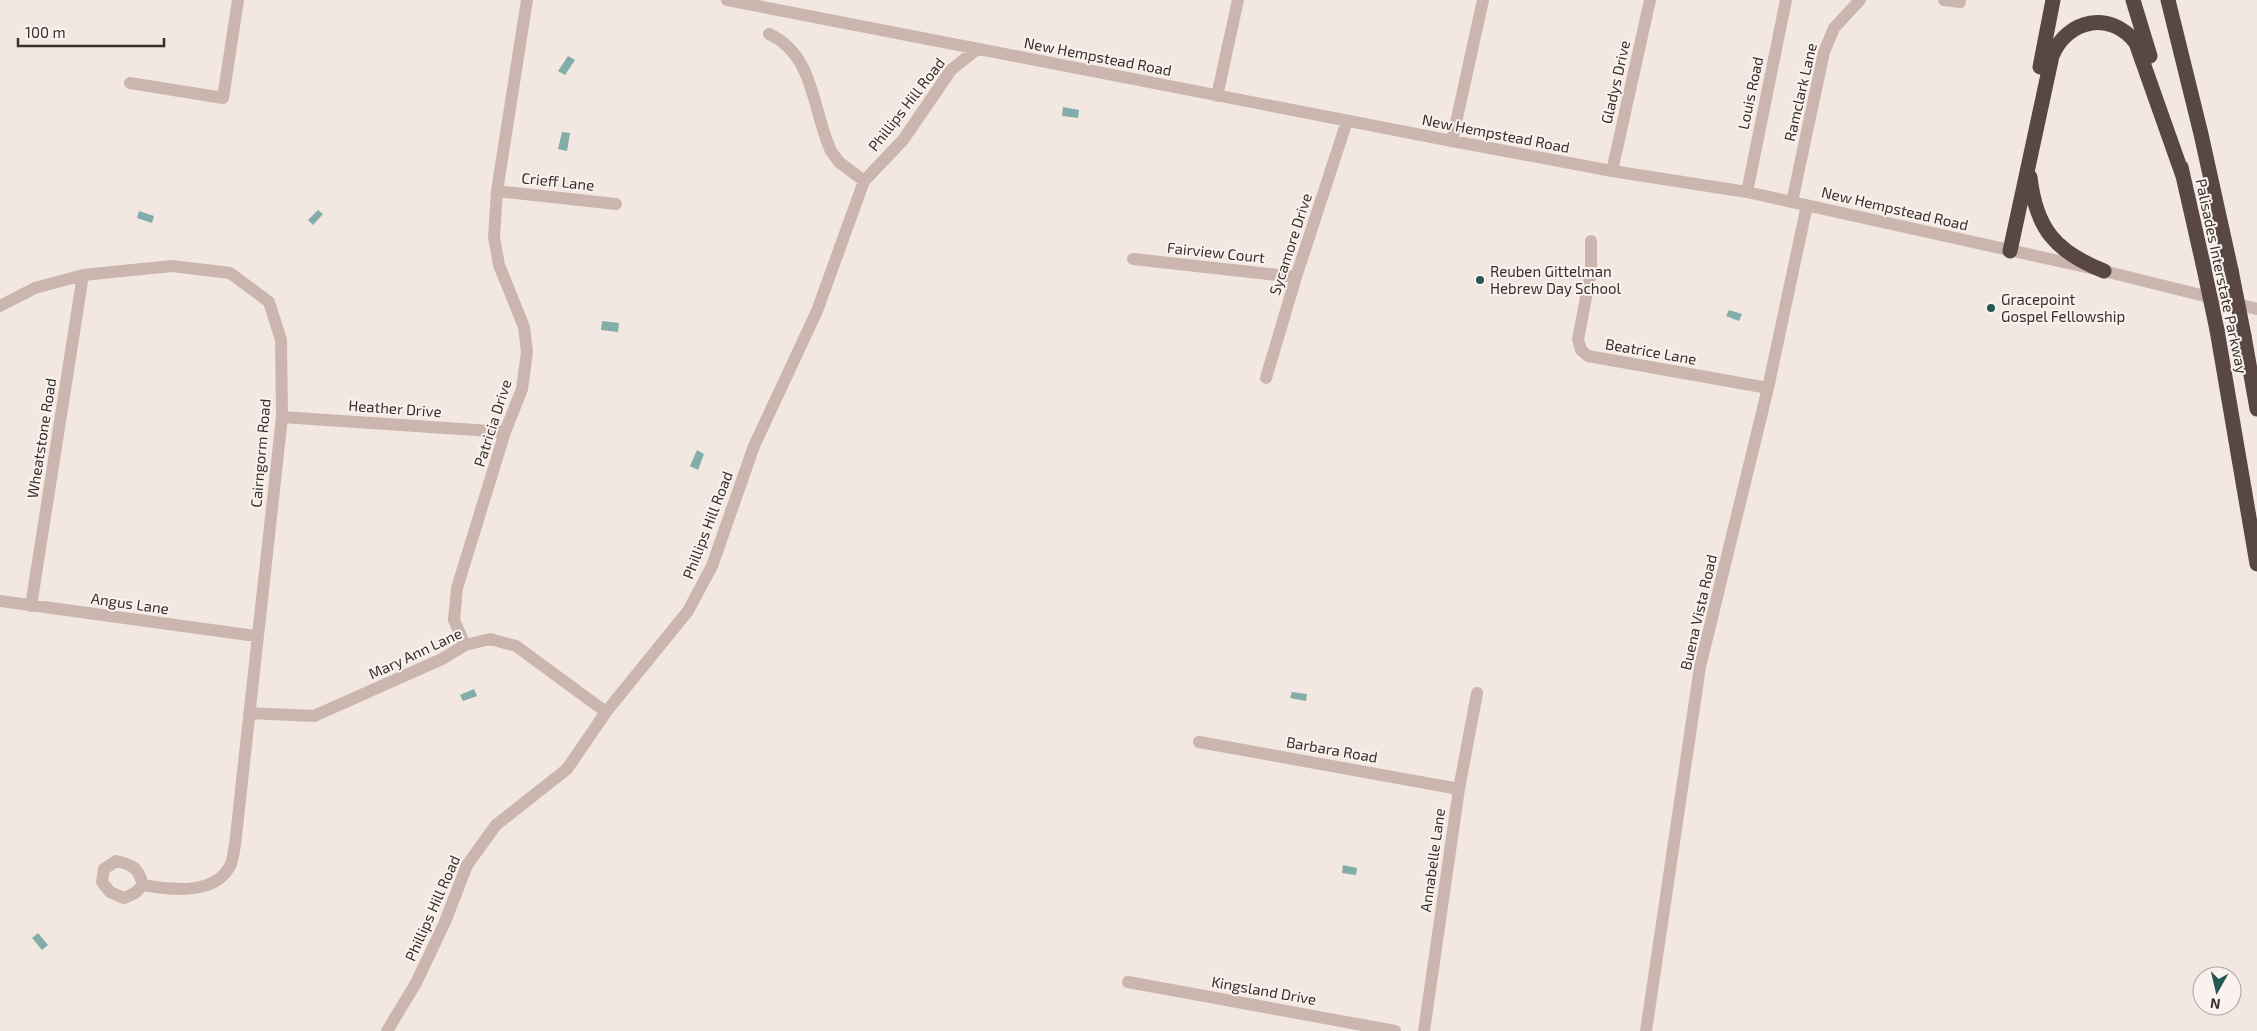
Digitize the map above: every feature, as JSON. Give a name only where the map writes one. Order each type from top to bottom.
[{"type":"highway","points":[[2006,250],[2053,0]]},
{"type":"highway","name":"Palisades Interstate Parkway","points":[[2133,0],[2183,176],[2203,264],[2257,564]]},
{"type":"highway","name":"Palisades Interstate Parkway","points":[[2168,0],[2197,117],[2231,270],[2257,409]]},
{"type":"highway","points":[[2006,250],[2028,167],[2054,50],[2062,38],[2072,30],[2090,23],[2104,23],[2125,32],[2139,48],[2183,176]]},
{"type":"highway","points":[[2028,167],[2034,204],[2050,236],[2059,247],[2071,255],[2104,271]]},
{"type":"highway","points":[[2249,365],[2257,400]]},
{"type":"street","points":[[130,82],[223,98],[238,0]]},
{"type":"street","name":"Patricia Drive","points":[[465,645],[454,620],[457,588],[505,432],[522,389],[527,352],[524,327],[499,265],[494,237],[496,191],[527,0]]},
{"type":"street","name":"New Hempstead Road","points":[[727,0],[976,50],[1452,141],[1612,171],[1747,192],[2104,271],[2257,309]]},
{"type":"street","points":[[1217,96],[1238,0]]},
{"type":"street","points":[[1452,141],[1483,0]]},
{"type":"street","name":"Gladys Drive","points":[[1612,171],[1650,0]]},
{"type":"street","name":"Louis Road","points":[[1747,192],[1786,0]]},
{"type":"street","name":"Ramclark Lane","points":[[1792,202],[1824,52],[1834,28],[1860,0]]},
{"type":"street","points":[[1944,0],[1960,2]]},
{"type":"street","points":[[769,34],[786,43],[801,64],[831,152],[839,162],[864,180]]},
{"type":"street","name":"Phillips Hill Road","points":[[387,1031],[416,983],[445,922],[468,864],[496,825],[567,769],[606,712],[688,611],[712,566],[754,446],[817,312],[864,180],[903,140],[951,70],[976,50]]},
{"type":"street","name":"Sycamore Drive","points":[[1266,378],[1296,277],[1347,121]]},
{"type":"street","name":"Crieff Lane","points":[[496,191],[616,204]]},
{"type":"street","name":"Buena Vista Road","points":[[1646,1031],[1700,667],[1768,388],[1807,205]]},
{"type":"street","name":"Beatrice Lane","points":[[1591,241],[1591,272],[1578,339],[1581,350],[1588,356],[1768,388]]},
{"type":"street","name":"Fairview Court","points":[[1132,260],[1296,277]]},
{"type":"street","name":"Cairngorm Road","points":[[0,306],[34,288],[83,275],[172,266],[230,273],[269,302],[281,340],[282,416],[256,636],[235,845],[231,864],[218,878],[197,888],[172,890],[143,885]]},
{"type":"street","name":"Wheatstone Road","points":[[31,606],[83,275]]},
{"type":"street","name":"Heather Drive","points":[[282,416],[505,432]]},
{"type":"street","name":"Angus Lane","points":[[0,601],[256,636]]},
{"type":"street","name":"Mary Ann Lane","points":[[249,713],[314,716],[442,659],[465,645],[490,639],[516,646],[606,712]]},
{"type":"street","name":"Annabelle Lane","points":[[1424,1031],[1459,789],[1476,693]]},
{"type":"street","name":"Barbara Road","points":[[1199,742],[1459,789]]},
{"type":"street","name":"Kingsland Drive","points":[[1128,982],[1395,1031]]},
{"type":"water","points":[[568,56],[575,60],[565,75],[558,71]]},
{"type":"water","points":[[1063,107],[1079,110],[1078,118],[1062,116]]},
{"type":"water","points":[[562,132],[570,133],[567,151],[558,149]]},
{"type":"water","points":[[318,210],[323,214],[313,225],[308,220]]},
{"type":"water","points":[[139,211],[154,216],[152,223],[137,218]]},
{"type":"water","points":[[1729,310],[1742,314],[1739,321],[1726,316]]},
{"type":"water","points":[[602,321],[619,323],[618,332],[601,330]]},
{"type":"water","points":[[697,450],[704,454],[698,470],[690,466]]},
{"type":"water","points":[[474,689],[477,696],[463,701],[460,695]]},
{"type":"water","points":[[1292,692],[1307,694],[1306,701],[1290,698]]},
{"type":"water","points":[[1343,865],[1357,868],[1356,875],[1342,873]]},
{"type":"water","points":[[38,933],[48,945],[42,950],[32,938]]},
{"type":"place","name":"Reuben Gittelman Hebrew Day School","points":[[1480,280]]},
{"type":"place","name":"Gracepoint Gospel Fellowship","points":[[1991,308]]}]
